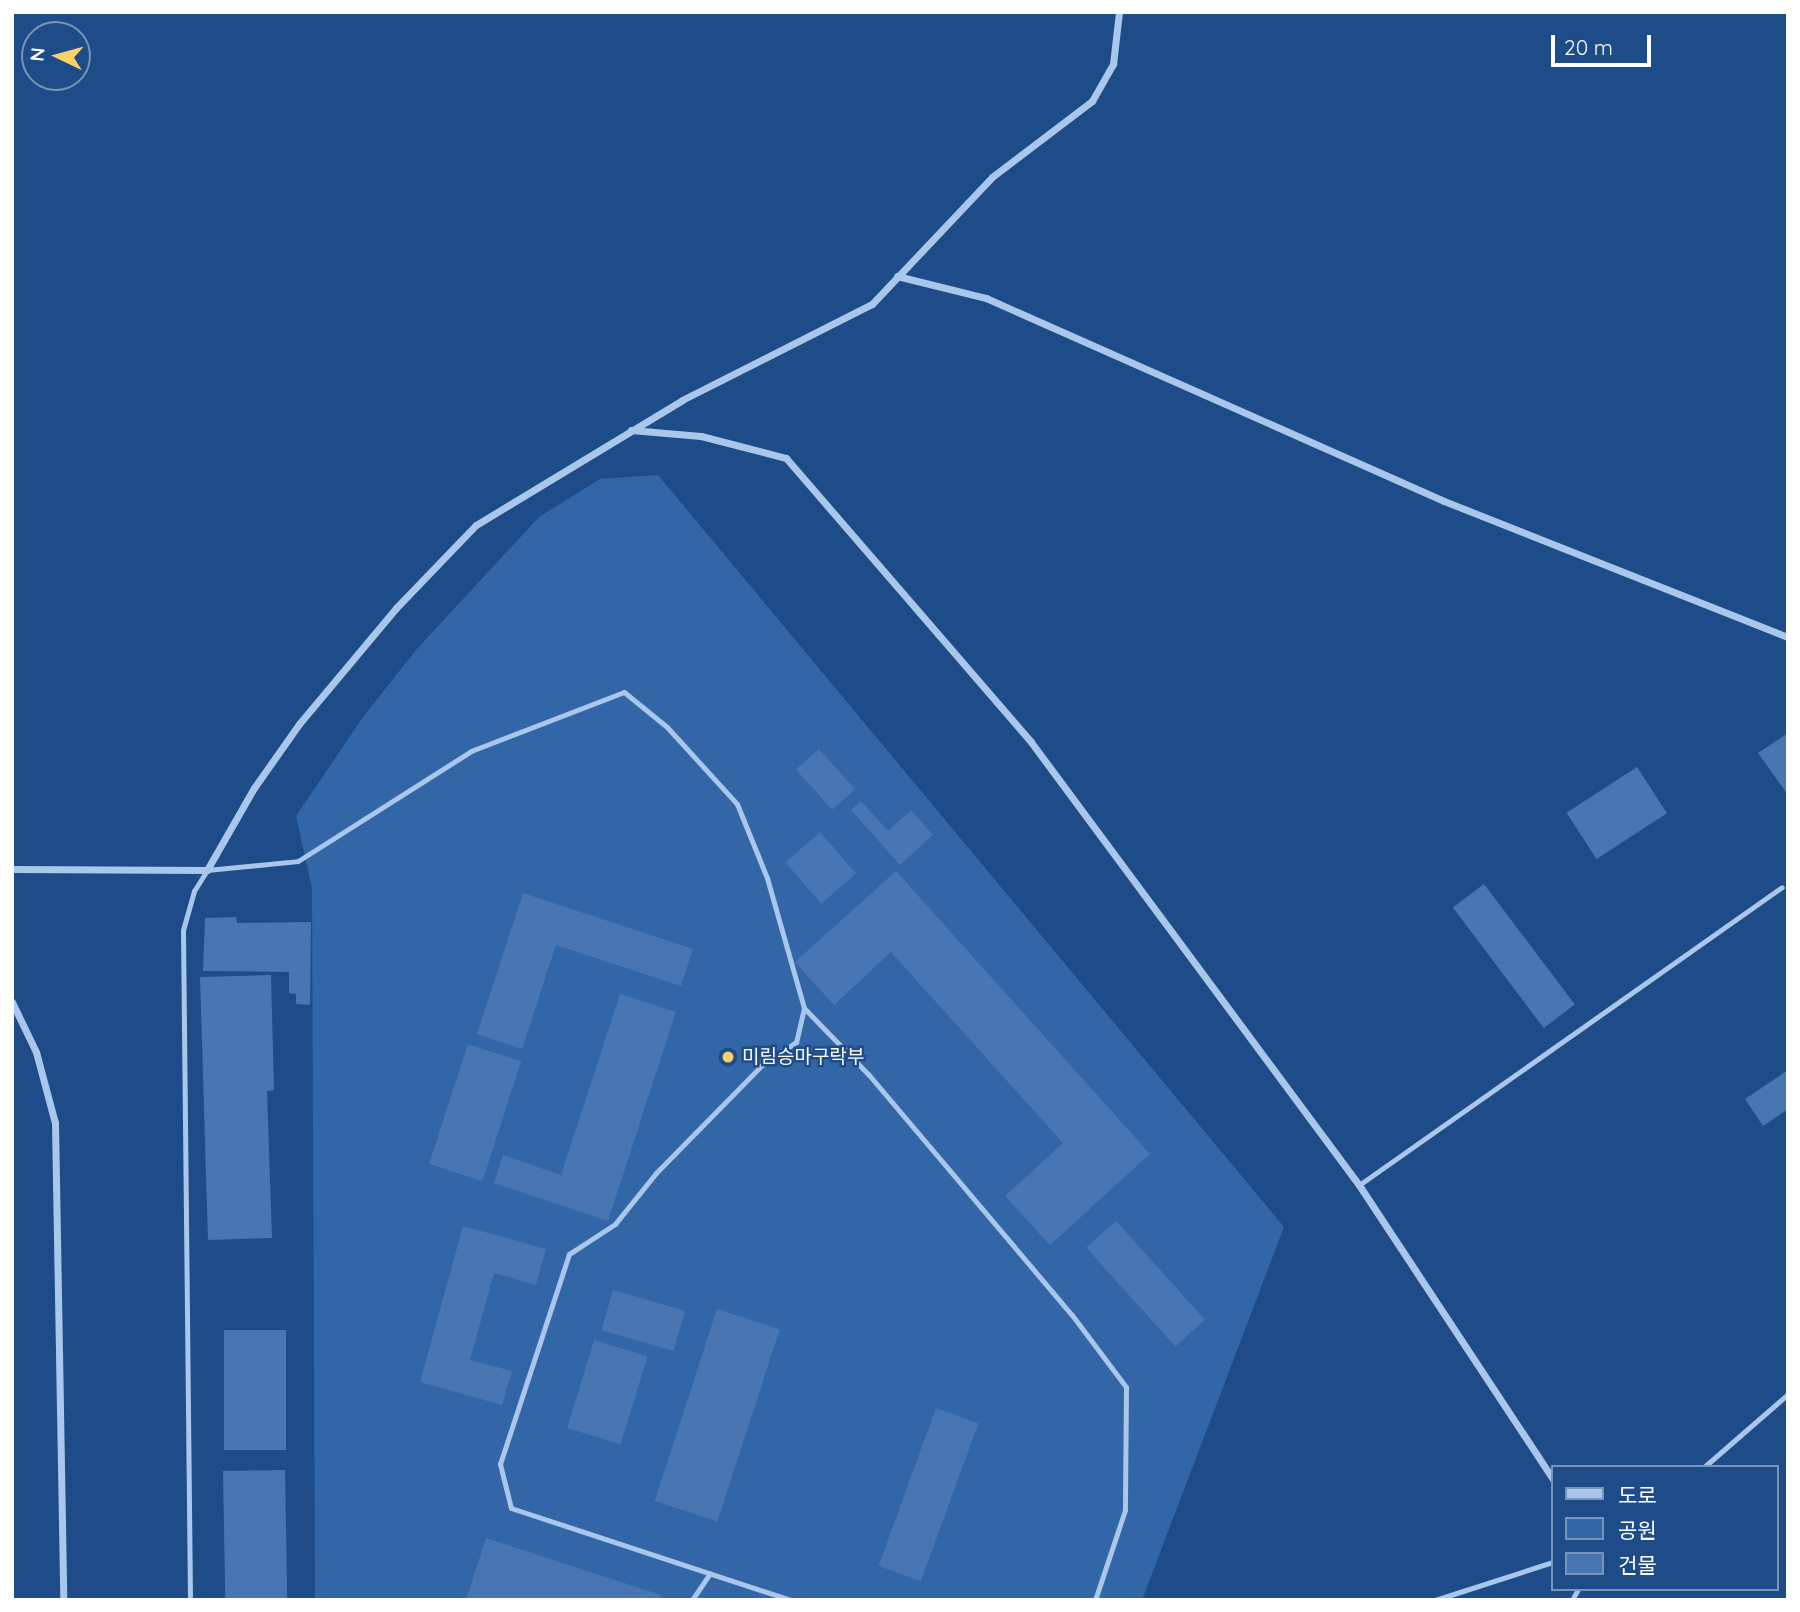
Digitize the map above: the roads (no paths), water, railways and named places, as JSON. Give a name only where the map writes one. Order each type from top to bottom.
[{"type":"street","points":[[12,869],[207,870],[254,788],[299,724],[396,608],[476,524],[630,430],[872,304],[992,177],[1092,101],[1113,64],[1119,12]]},
{"type":"street","points":[[897,276],[986,298],[1444,500],[1788,637]]},
{"type":"street","points":[[630,430],[701,436],[786,458],[1031,742],[1359,1185],[1552,1477]]},
{"type":"street","points":[[12,1002],[36,1052],[55,1124],[63,1600]]},
{"type":"lane","points":[[190,1600],[183,930],[194,891],[207,870],[298,861],[471,751],[624,692],[667,727],[737,804],[767,878],[804,1008],[878,1086],[1072,1315],[1126,1387],[1125,1510],[1095,1600]]},
{"type":"lane","points":[[1359,1185],[1782,887]]},
{"type":"lane","points":[[791,1600],[511,1508],[500,1464],[569,1254],[615,1224],[656,1173],[762,1065],[796,1042],[804,1008]]},
{"type":"lane","points":[[1706,1465],[1788,1394]]},
{"type":"lane","points":[[1435,1600],[1552,1562]]},
{"type":"lane","points":[[692,1600],[710,1573]]},
{"type":"place","name":"미림승마구락부","points":[[728,1057]]}]
